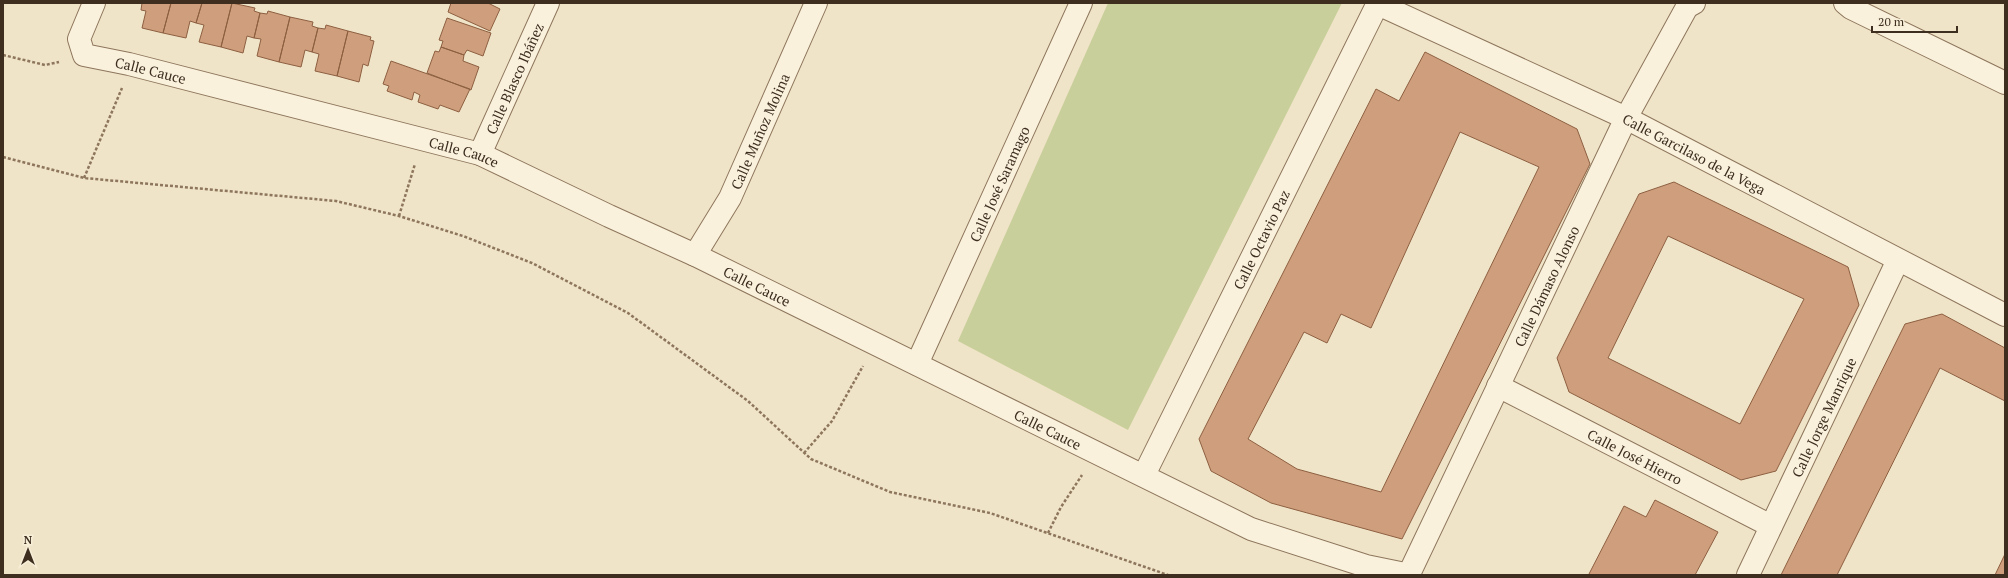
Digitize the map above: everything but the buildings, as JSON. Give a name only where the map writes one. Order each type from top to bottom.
[{"type":"street","points":[[84,54],[79,39],[94,3]]},
{"type":"street","name":"Calle Blasco Ibáñez","points":[[480,154],[548,3]]},
{"type":"street","name":"Calle Muñoz Molina","points":[[695,255],[730,198],[816,3]]},
{"type":"street","name":"Calle José Saramago","points":[[917,364],[1082,3]]},
{"type":"street","name":"Calle Dámaso Alonso","points":[[1410,575],[1498,386],[1626,118],[1687,7],[1694,3]]},
{"type":"street","points":[[1845,3],[1851,8],[2005,83]]},
{"type":"street","name":"Calle Garcilaso de la Vega","points":[[1378,4],[1626,118],[2005,315]]},
{"type":"street","name":"Calle Octavio Paz","points":[[1144,475],[1378,4]]},
{"type":"street","name":"Calle Cauce","points":[[84,54],[480,154],[609,216],[695,255],[874,344],[1096,451],[1251,530],[1366,566],[1410,575]]},
{"type":"street","name":"Calle Jorge Manrique","points":[[1748,575],[1898,260]]},
{"type":"street","name":"Calle José Hierro","points":[[1498,386],[1771,526]]},
{"type":"path","points":[[3,55],[45,65],[84,54]]},
{"type":"path","points":[[84,178],[107,122],[120,96],[128,64]]},
{"type":"path","points":[[399,216],[415,168],[420,138]]},
{"type":"path","points":[[3,157],[84,178],[336,201],[399,216],[463,236],[532,263],[628,313],[748,401],[811,459],[890,492],[990,513],[1168,575]]},
{"type":"path","points":[[804,453],[832,421],[874,344]]},
{"type":"path","points":[[1048,533],[1061,507],[1096,451]]},
{"type":"green space","points":[[1108,3],[1342,3],[1128,430],[958,341]]}]
